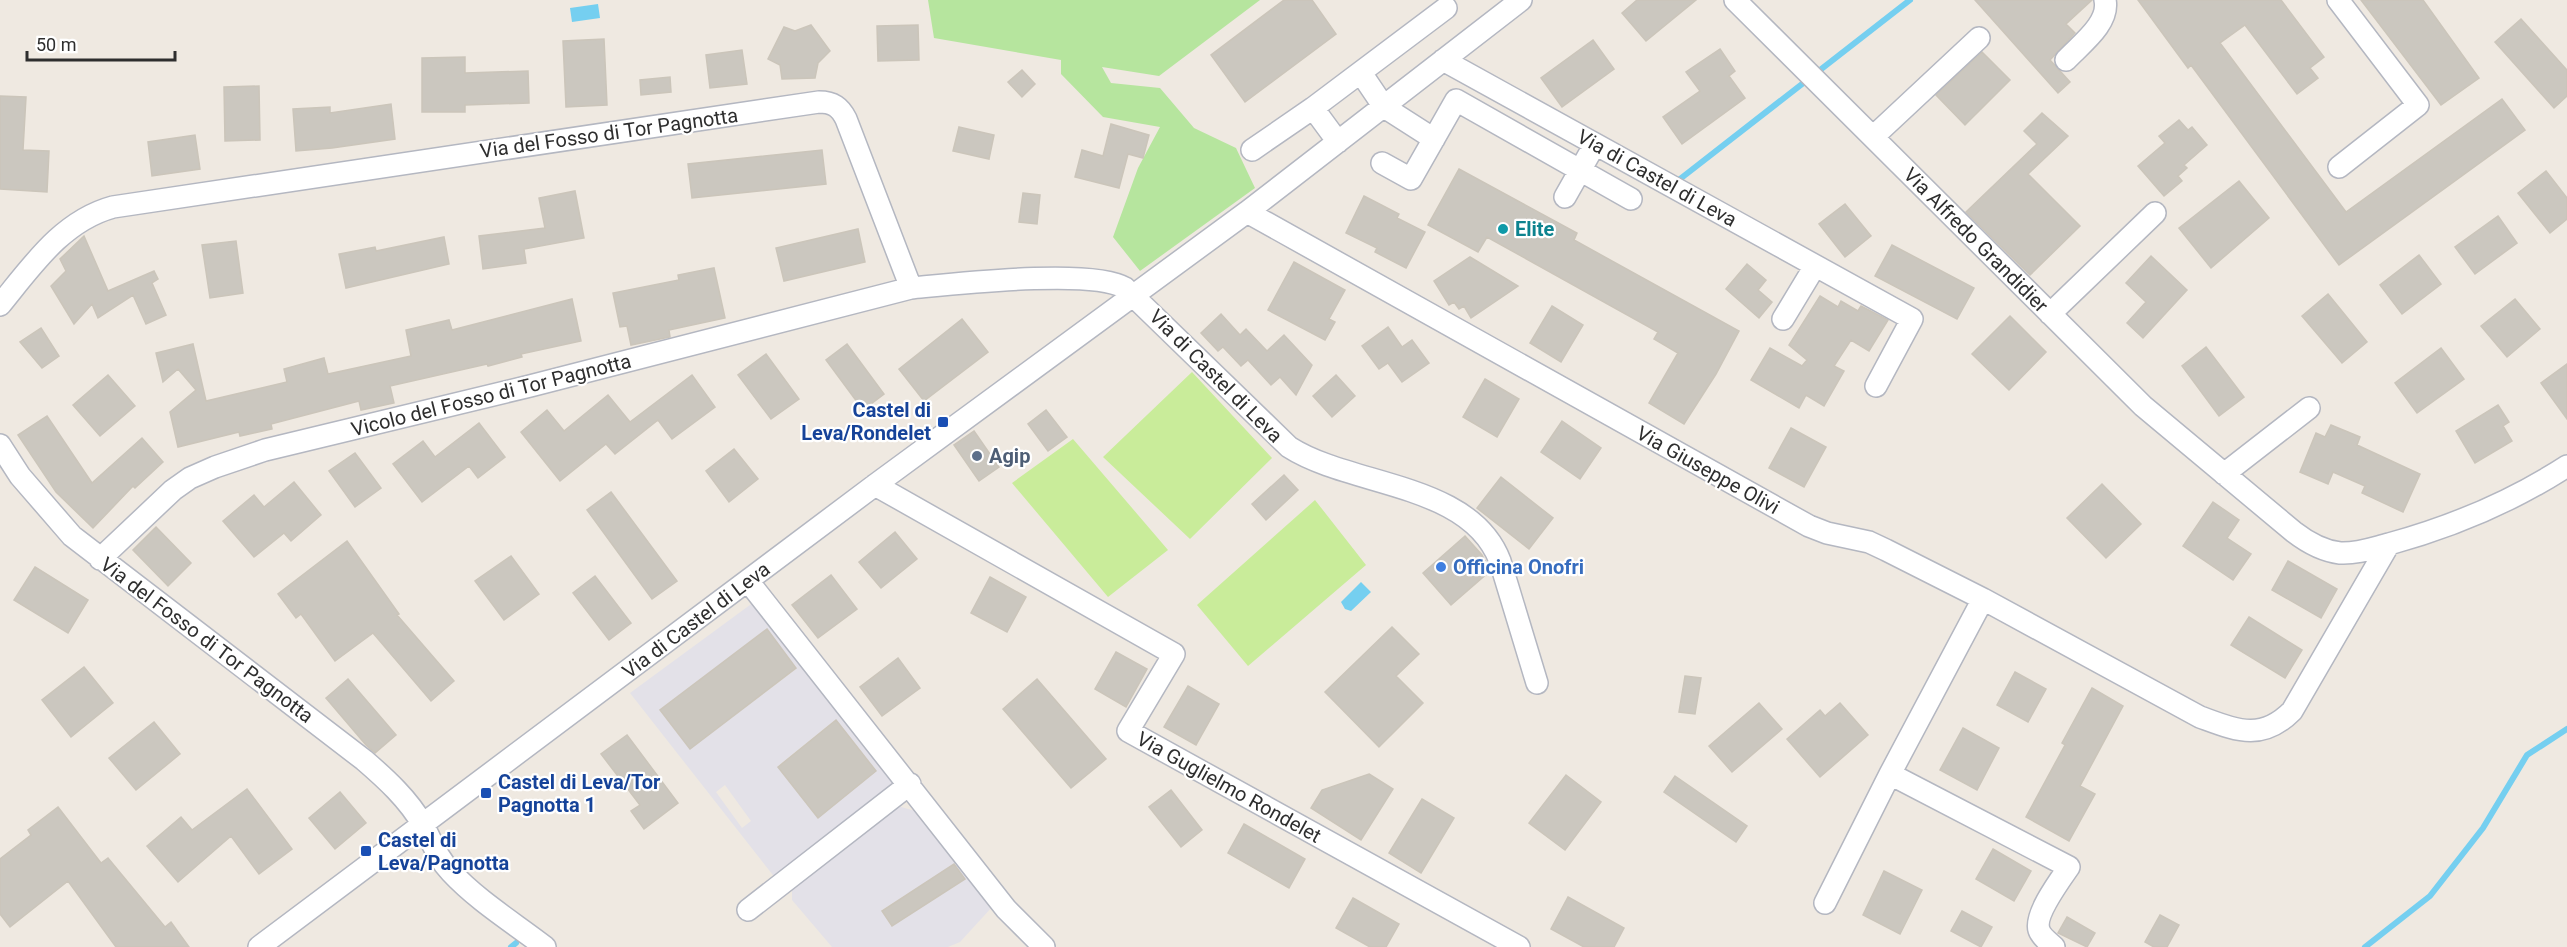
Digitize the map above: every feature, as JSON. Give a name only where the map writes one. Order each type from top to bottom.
[{"type":"street","name":"Via di Castel di Leva","points":[[259,947],[875,485],[1247,212],[1521,0]]},
{"type":"street","name":"Via Alfredo Grandidier","points":[[1735,0],[2143,406],[2294,532],[2316,545],[2332,551],[2348,553],[2413,537],[2467,517],[2547,479],[2567,466]]},
{"type":"street","points":[[2066,60],[2102,21],[2107,11],[2105,0]]},
{"type":"street","points":[[2338,0],[2418,105],[2339,167]]},
{"type":"street","points":[[1252,150],[1361,73],[1446,8]]},
{"type":"street","points":[[1873,137],[1979,38]]},
{"type":"street","name":"Via di Castel di Leva","points":[[1443,60],[1912,319],[1876,386]]},
{"type":"street","points":[[1361,73],[1384,107],[1434,139]]},
{"type":"street","points":[[1382,163],[1411,179],[1456,100],[1631,199]]},
{"type":"street","name":"Via del Fosso di Tor Pagnotta","points":[[0,305],[37,260],[69,228],[95,212],[113,207],[819,102],[832,104],[844,113],[911,288]]},
{"type":"street","points":[[1313,108],[1338,142]]},
{"type":"street","points":[[1565,197],[1595,144]]},
{"type":"street","name":"Via Giuseppe Olivi","points":[[1247,212],[1814,529],[1869,542],[1983,599],[2200,717],[2228,727],[2254,731],[2269,729],[2292,711],[2389,544]]},
{"type":"street","points":[[2050,314],[2156,213]]},
{"type":"street","points":[[1783,319],[1811,263]]},
{"type":"street","points":[[911,288],[993,281],[1097,279],[1117,283],[1133,294]]},
{"type":"street","name":"Vicolo del Fosso di Tor Pagnotta","points":[[100,559],[178,486],[190,478],[265,450],[542,383],[911,288]]},
{"type":"street","name":"Via di Castel di Leva","points":[[1133,294],[1289,447],[1313,459],[1431,499],[1483,531],[1495,548],[1500,561],[1537,683]]},
{"type":"street","points":[[2224,474],[2309,408]]},
{"type":"street","name":"Via del Fosso di Tor Pagnotta","points":[[0,445],[20,476],[54,518],[100,559],[364,760],[401,795],[423,825],[434,850],[452,872],[476,894],[545,947]]},
{"type":"street","name":"Via Guglielmo Rondelet","points":[[875,485],[1174,654],[1128,731],[1519,947]]},
{"type":"street","points":[[748,580],[1006,909],[1044,947]]},
{"type":"street","points":[[1825,903],[1890,774],[1983,599]]},
{"type":"street","points":[[1890,774],[2068,867],[2043,908],[2038,923],[2041,935],[2054,947]]},
{"type":"street","points":[[748,910],[910,784]]},
{"type":"shaded area","points":[[754,602],[897,788],[776,879],[630,693]],"holes":[[[766,630],[796,669],[690,749],[661,711]],[[835,720],[876,771],[818,818],[778,766]],[[725,785],[751,821],[742,828],[716,792]]]},
{"type":"shaded area","points":[[894,805],[919,812],[993,906],[960,942],[948,947],[832,947],[792,900],[792,882]],"holes":[[[955,864],[964,879],[891,926],[882,910]]]},
{"type":"green space","points":[[928,0],[1260,0],[1159,76],[1102,67],[1111,83],[1160,88],[1194,128],[1236,148],[1255,188],[1140,271],[1113,237],[1138,168],[1160,127],[1103,117],[1061,74],[1061,60],[934,38]]},
{"type":"green space","points":[[1192,372],[1272,458],[1190,539],[1103,457]]},
{"type":"green space","points":[[1073,439],[1168,550],[1108,597],[1012,483]]},
{"type":"green space","points":[[1315,500],[1366,565],[1248,666],[1197,605]]},
{"type":"water","points":[[598,4],[600,18],[572,22],[570,8]]},
{"type":"water","points":[[1361,582],[1371,592],[1351,611],[1345,609],[1341,602]]},
{"type":"building","points":[[1284,0],[1312,0],[1336,34],[1245,102],[1211,55]]},
{"type":"building","points":[[1637,0],[1696,0],[1646,41],[1622,13]]},
{"type":"building","points":[[1975,0],[2092,0],[2066,24],[2075,33],[2050,60],[2070,82],[2058,93]]},
{"type":"building","points":[[2138,0],[2281,0],[2324,57],[2310,68],[2318,78],[2297,94],[2245,25],[2220,43],[2346,212],[2502,99],[2525,130],[2339,265],[2191,65],[2188,68]]},
{"type":"building","points":[[2361,0],[2423,0],[2479,78],[2441,105]]},
{"type":"building","points":[[2521,19],[2567,70],[2567,96],[2554,108],[2495,42]]},
{"type":"building","points":[[811,25],[830,51],[818,63],[815,78],[782,79],[780,65],[768,59],[784,27],[795,31]]},
{"type":"building","points":[[918,25],[919,60],[878,61],[877,26]]},
{"type":"building","points":[[604,39],[607,105],[566,107],[563,41]]},
{"type":"building","points":[[1593,40],[1614,69],[1562,107],[1541,78]]},
{"type":"building","points":[[1720,49],[1735,71],[1729,76],[1745,98],[1682,144],[1663,117],[1700,91],[1686,72]]},
{"type":"building","points":[[742,50],[747,84],[710,88],[706,55]]},
{"type":"building","points":[[1982,52],[2010,80],[1965,125],[1936,95]]},
{"type":"building","points":[[465,57],[465,73],[528,71],[529,103],[465,105],[465,112],[422,112],[422,58]]},
{"type":"building","points":[[1022,70],[1035,84],[1022,97],[1008,82]]},
{"type":"building","points":[[670,77],[671,92],[641,95],[640,80]]},
{"type":"building","points":[[259,86],[260,140],[225,141],[224,87]]},
{"type":"building","points":[[0,96],[26,97],[23,150],[49,151],[47,192],[0,189]]},
{"type":"building","points":[[391,104],[395,139],[296,151],[293,109],[330,107],[330,113]]},
{"type":"building","points":[[2042,113],[2068,136],[2028,174],[2080,226],[2030,275],[1966,212],[2037,144],[2024,131]]},
{"type":"building","points":[[2179,120],[2188,130],[2192,127],[2207,145],[2184,165],[2187,168],[2178,176],[2182,181],[2164,196],[2138,166],[2165,143],[2159,136]]},
{"type":"building","points":[[1111,124],[1149,135],[1143,158],[1128,154],[1119,188],[1075,177],[1082,150],[1103,156]]},
{"type":"building","points":[[959,127],[994,135],[989,159],[953,151]]},
{"type":"building","points":[[195,135],[200,169],[152,176],[148,142]]},
{"type":"building","points":[[822,150],[826,184],[692,198],[688,164]]},
{"type":"building","points":[[1459,169],[1577,233],[1574,240],[1739,331],[1716,374],[1684,424],[1649,403],[1678,353],[1654,339],[1658,332],[1487,237],[1478,252],[1428,225]]},
{"type":"building","points":[[2546,171],[2567,198],[2567,219],[2550,233],[2518,193]]},
{"type":"building","points":[[2239,181],[2269,218],[2211,268],[2179,228]]},
{"type":"building","points":[[575,191],[584,238],[524,249],[526,263],[483,269],[479,236],[545,228],[539,198]]},
{"type":"building","points":[[1023,193],[1040,195],[1037,224],[1019,222]]},
{"type":"building","points":[[1364,196],[1399,214],[1397,218],[1425,232],[1406,268],[1375,252],[1377,248],[1346,233]]},
{"type":"building","points":[[1845,204],[1871,236],[1845,257],[1819,224]]},
{"type":"building","points":[[2498,216],[2517,243],[2475,274],[2455,247]]},
{"type":"building","points":[[858,229],[865,262],[784,281],[776,248]]},
{"type":"building","points":[[84,236],[108,291],[154,271],[158,279],[152,283],[166,315],[146,324],[133,295],[98,318],[92,304],[74,324],[51,286],[66,271],[60,259]]},
{"type":"building","points":[[444,237],[449,264],[346,288],[339,254],[375,247],[376,251]]},
{"type":"building","points":[[236,241],[243,293],[210,298],[202,245]]},
{"type":"building","points":[[1892,245],[1974,288],[1957,319],[1875,276]]},
{"type":"building","points":[[2419,255],[2441,284],[2402,314],[2380,285]]},
{"type":"building","points":[[2151,256],[2187,290],[2143,338],[2127,323],[2146,302],[2126,283]]},
{"type":"building","points":[[1470,257],[1518,286],[1471,318],[1464,306],[1459,309],[1454,302],[1449,305],[1434,281]]},
{"type":"building","points":[[1294,262],[1345,290],[1329,319],[1335,322],[1325,340],[1268,310]]},
{"type":"building","points":[[1747,264],[1766,280],[1758,290],[1772,302],[1759,318],[1726,289]]},
{"type":"building","points":[[714,268],[725,318],[669,330],[670,337],[631,345],[627,326],[620,327],[613,293],[679,280],[678,275]]},
{"type":"building","points":[[2328,294],[2367,342],[2342,363],[2302,316]]},
{"type":"building","points":[[1820,296],[1838,307],[1841,301],[1858,311],[1861,306],[1888,320],[1869,351],[1851,340],[1834,366],[1844,371],[1824,406],[1806,395],[1799,408],[1751,380],[1770,348],[1802,366],[1807,360],[1789,345]]},
{"type":"building","points":[[572,299],[581,341],[521,354],[522,357],[488,366],[487,364],[390,386],[394,403],[361,410],[359,401],[271,424],[272,429],[240,436],[239,432],[178,447],[170,412],[196,390],[178,369],[163,382],[156,353],[193,344],[206,401],[287,382],[284,369],[324,358],[328,374],[411,356],[406,330],[449,320],[452,330]]},
{"type":"building","points":[[2515,299],[2540,329],[2507,357],[2481,326]]},
{"type":"building","points":[[1552,306],[1583,325],[1561,362],[1530,343]]},
{"type":"building","points":[[1221,314],[1240,335],[1246,329],[1267,351],[1284,335],[1312,365],[1296,395],[1280,377],[1271,385],[1248,360],[1241,366],[1223,347],[1218,351],[1201,333]]},
{"type":"building","points":[[2010,316],[2046,352],[2009,390],[1972,354]]},
{"type":"building","points":[[962,319],[988,352],[924,401],[899,369]]},
{"type":"building","points":[[1388,327],[1402,347],[1412,340],[1429,363],[1402,382],[1388,363],[1379,369],[1362,346]]},
{"type":"building","points":[[41,328],[59,356],[42,368],[20,342]]},
{"type":"building","points":[[847,344],[884,394],[863,410],[826,360]]},
{"type":"building","points":[[2206,347],[2244,397],[2219,416],[2182,366]]},
{"type":"building","points":[[2441,348],[2464,379],[2417,413],[2395,383]]},
{"type":"building","points":[[766,354],[799,399],[771,419],[738,375]]},
{"type":"building","points":[[2567,364],[2567,419],[2541,383]]},
{"type":"building","points":[[108,375],[135,406],[100,436],[73,405]]},
{"type":"building","points":[[692,375],[715,407],[672,439],[658,420],[615,454],[606,444],[560,481],[521,432],[547,410],[564,431],[608,395],[630,422]]},
{"type":"building","points":[[1336,375],[1355,396],[1332,417],[1313,396]]},
{"type":"building","points":[[1485,379],[1519,399],[1497,437],[1463,417]]},
{"type":"building","points":[[2498,405],[2509,422],[2503,426],[2512,441],[2475,463],[2456,431]]},
{"type":"building","points":[[1046,410],[1067,437],[1048,451],[1028,424]]},
{"type":"building","points":[[47,416],[92,483],[142,438],[163,462],[135,488],[133,486],[93,528],[56,492],[18,435]]},
{"type":"building","points":[[1562,421],[1601,448],[1580,479],[1541,452]]},
{"type":"building","points":[[479,423],[505,457],[478,478],[469,466],[422,502],[393,464],[423,441],[435,457]]},
{"type":"building","points":[[2331,425],[2360,437],[2357,445],[2420,474],[2403,512],[2362,493],[2365,486],[2333,472],[2328,484],[2300,472],[2316,433],[2325,437]]},
{"type":"building","points":[[1791,428],[1826,447],[1804,487],[1769,468]]},
{"type":"building","name":"Agip","points":[[974,431],[999,467],[979,481],[954,445]]},
{"type":"building","points":[[734,449],[758,479],[729,502],[706,471]]},
{"type":"building","points":[[355,453],[381,488],[355,507],[329,471]]},
{"type":"building","points":[[1284,475],[1298,490],[1266,520],[1252,504]]},
{"type":"building","points":[[1501,477],[1553,518],[1529,549],[1477,508]]},
{"type":"building","points":[[294,482],[321,515],[291,541],[284,533],[254,557],[223,521],[254,495],[264,507]]},
{"type":"building","points":[[2102,484],[2141,524],[2106,558],[2067,518]]},
{"type":"building","points":[[611,492],[677,581],[652,599],[587,510]]},
{"type":"building","points":[[2213,502],[2239,520],[2227,538],[2251,554],[2233,580],[2183,546]]},
{"type":"building","points":[[156,527],[191,563],[168,586],[133,550]]},
{"type":"building","points":[[895,532],[917,559],[881,588],[859,562]]},
{"type":"building","points":[[1465,536],[1482,555],[1490,571],[1451,605],[1423,573]]},
{"type":"building","points":[[347,541],[399,614],[397,615],[454,681],[431,701],[373,633],[335,661],[301,614],[296,618],[278,594]]},
{"type":"building","points":[[511,556],[539,594],[504,620],[475,581]]},
{"type":"building","points":[[2288,561],[2337,589],[2321,618],[2272,590]]},
{"type":"building","points":[[35,567],[88,600],[68,633],[14,600]]},
{"type":"building","points":[[831,575],[857,609],[818,638],[792,605]]},
{"type":"building","points":[[595,576],[631,623],[609,640],[573,593]]},
{"type":"building","points":[[990,577],[1026,597],[1007,632],[971,613]]},
{"type":"building","points":[[2249,617],[2302,650],[2285,678],[2231,645]]},
{"type":"building","points":[[1392,627],[1419,654],[1396,676],[1423,703],[1379,747],[1325,692]]},
{"type":"building","points":[[767,629],[796,668],[690,749],[660,710]]},
{"type":"building","points":[[1116,652],[1147,669],[1126,707],[1095,689]]},
{"type":"building","points":[[898,658],[920,688],[882,716],[860,687]]},
{"type":"building","points":[[84,667],[113,703],[71,737],[42,700]]},
{"type":"building","points":[[2015,672],[2046,689],[2028,722],[1997,705]]},
{"type":"building","points":[[1685,676],[1701,678],[1695,714],[1679,712]]},
{"type":"building","points":[[348,679],[396,735],[375,753],[326,698]]},
{"type":"building","points":[[1037,679],[1106,759],[1071,788],[1003,709]]},
{"type":"building","points":[[1188,686],[1219,704],[1196,745],[1164,727]]},
{"type":"building","points":[[2092,688],[2123,706],[2080,786],[2095,794],[2069,841],[2026,817],[2065,745],[2062,743]]},
{"type":"building","points":[[1759,703],[1782,729],[1732,772],[1709,746]]},
{"type":"building","points":[[1840,703],[1868,735],[1820,777],[1787,739],[1820,710],[1825,716]]},
{"type":"building","points":[[836,720],[876,771],[818,818],[778,767]]},
{"type":"building","points":[[154,722],[180,754],[136,790],[109,758]]},
{"type":"building","points":[[1963,728],[1999,748],[1977,790],[1940,770]]},
{"type":"building","points":[[627,735],[678,803],[644,829],[631,811],[640,805],[601,754]]},
{"type":"building","points":[[1369,774],[1393,789],[1361,840],[1311,808],[1322,790]]},
{"type":"building","points":[[1566,775],[1601,802],[1565,850],[1529,823]]},
{"type":"building","points":[[1675,776],[1747,826],[1736,842],[1664,792]]},
{"type":"building","points":[[247,789],[292,849],[259,874],[231,836],[178,882],[147,846],[181,817],[192,830]]},
{"type":"building","points":[[1171,790],[1202,830],[1181,847],[1149,807]]},
{"type":"building","points":[[340,792],[366,823],[335,849],[309,818]]},
{"type":"building","points":[[1422,799],[1454,818],[1421,873],[1389,853]]},
{"type":"building","points":[[58,807],[101,863],[108,858],[165,927],[171,922],[189,947],[116,947],[68,881],[10,927],[0,914],[0,859],[31,835],[28,830]]},
{"type":"building","points":[[1244,824],[1305,859],[1289,888],[1228,853]]},
{"type":"building","points":[[1993,849],[2031,871],[2014,901],[1976,879]]},
{"type":"building","points":[[954,864],[965,879],[892,926],[882,911]]},
{"type":"building","points":[[1884,871],[1922,890],[1900,934],[1863,915]]},
{"type":"building","points":[[1568,897],[1624,928],[1614,947],[1584,947],[1551,929]]},
{"type":"building","points":[[1353,898],[1399,924],[1386,947],[1370,947],[1336,928]]},
{"type":"building","points":[[1962,911],[1992,927],[1981,947],[1951,931]]},
{"type":"building","points":[[2160,915],[2179,925],[2167,947],[2154,947],[2145,942]]},
{"type":"building","points":[[2067,917],[2095,933],[2087,947],[2058,933]]},
{"type":"waterway","points":[[1680,179],[1910,0]]},
{"type":"waterway","points":[[2365,947],[2430,896],[2483,828],[2527,755],[2567,729]]},
{"type":"waterway","points":[[511,947],[516,943]]},
{"type":"place","name":"Elite","points":[[1503,229]]},
{"type":"place","name":"Castel di Leva/Rondelet","points":[[943,422]]},
{"type":"place","name":"Agip","points":[[977,456]]},
{"type":"place","name":"Officina Onofri","points":[[1441,567]]},
{"type":"place","name":"Castel di Leva/Tor Pagnotta 1","points":[[486,793]]},
{"type":"place","name":"Castel di Leva/Pagnotta","points":[[366,851]]}]
